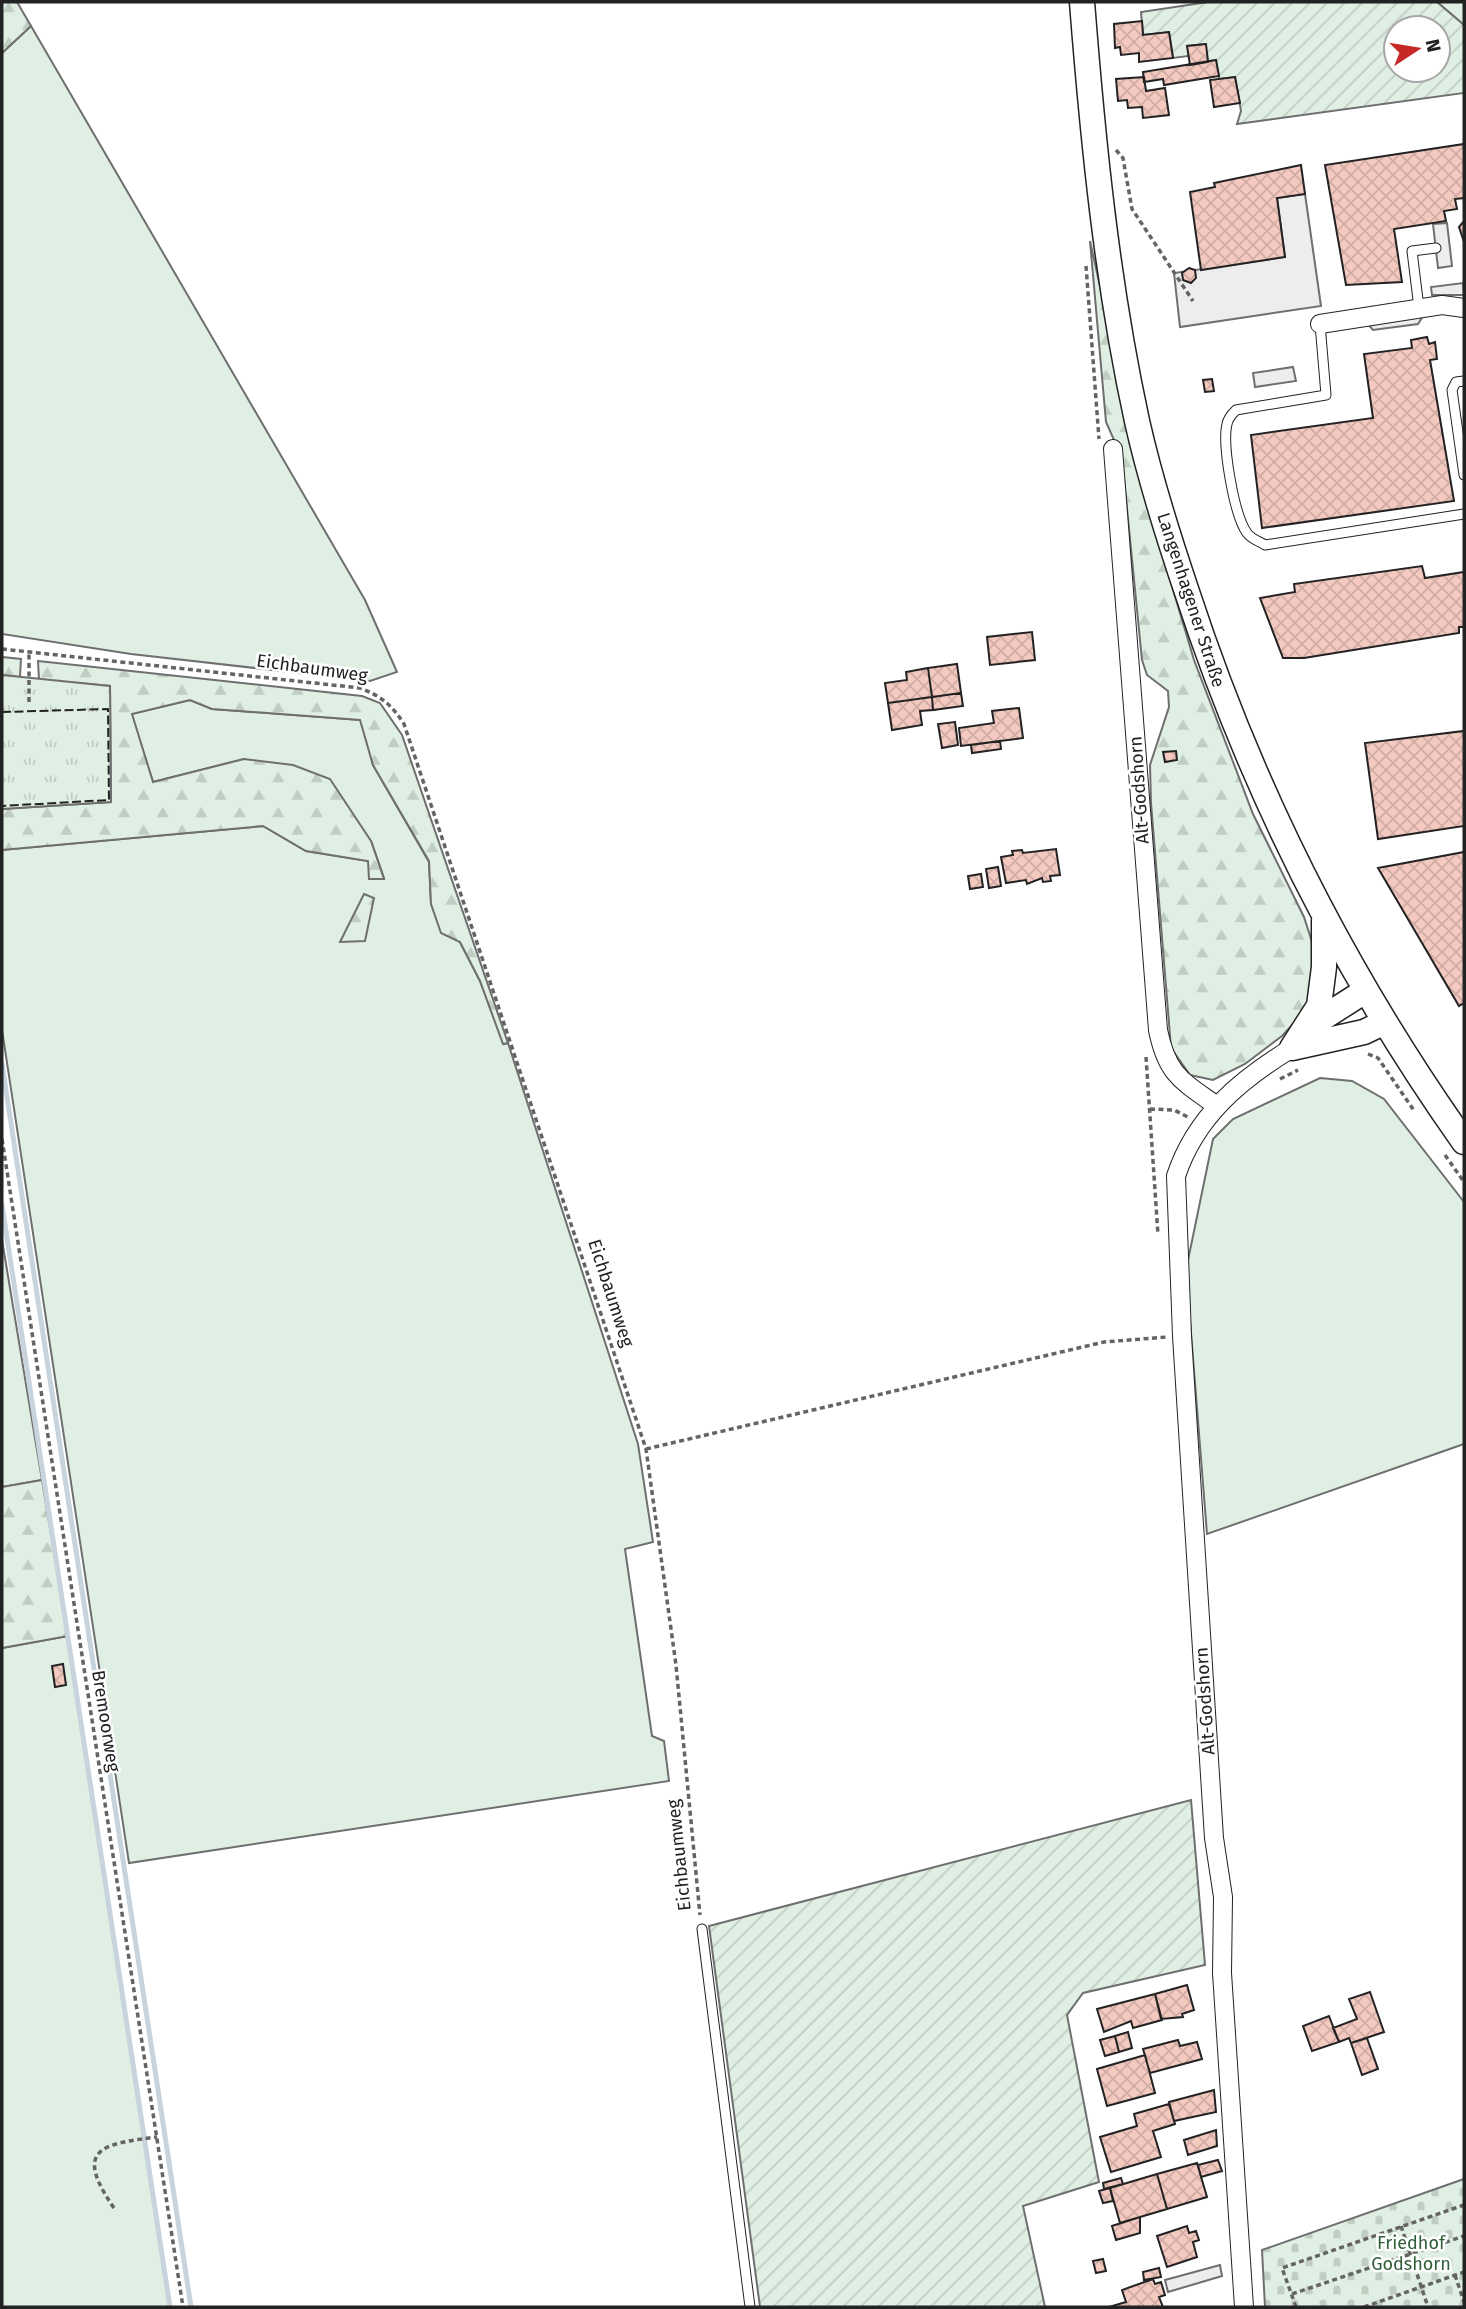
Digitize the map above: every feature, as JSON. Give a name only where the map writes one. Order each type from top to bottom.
[{"type":"main road","name":"Langenhagener Straße","points":[[1082,2],[1094,145],[1117,320],[1137,423],[1166,527],[1209,661],[1284,840],[1324,917],[1454,1148]]},
{"type":"main road","points":[[1301,1048],[1319,1006],[1324,967],[1324,917]]},
{"type":"main road","points":[[1301,1048],[1365,991]]},
{"type":"main road","points":[[1301,1048],[1364,1032],[1385,1022]]},
{"type":"street","points":[[1320,324],[1442,305],[1464,308]]},
{"type":"street","name":"Alt-Godshorn","points":[[1107,450],[1157,1030],[1163,1057],[1179,1079],[1217,1105]]},
{"type":"street","name":"Alt-Godshorn","points":[[1244,2307],[1222,1973],[1223,1897],[1214,1838],[1182,1336],[1176,1176],[1184,1151],[1217,1105],[1255,1071],[1301,1048]]},
{"type":"lane","points":[[1419,309],[1412,251],[1436,248]]},
{"type":"lane","points":[[1320,324],[1326,395],[1236,410],[1227,421],[1226,440],[1231,477],[1240,521],[1248,536],[1265,545],[1464,514]]},
{"type":"lane","points":[[1464,381],[1456,382],[1452,390],[1462,441],[1464,475]]},
{"type":"lane","name":"Eichbaumweg","points":[[702,1929],[751,2307]]},
{"type":"path","points":[[1094,145],[1108,146],[1121,154],[1132,209],[1193,301]]},
{"type":"path","points":[[1086,260],[1107,450]]},
{"type":"path","name":"Eichbaumweg","points":[[2,649],[360,688],[377,694],[393,707],[408,737],[646,1449],[676,1665],[702,1929]]},
{"type":"path","points":[[29,653],[29,702]]},
{"type":"path","points":[[1268,1085],[1301,1048]]},
{"type":"path","points":[[1366,1053],[1378,1058],[1422,1121]]},
{"type":"path","points":[[1150,1109],[1174,1110],[1201,1124]]},
{"type":"path","name":"Bremoorweg","points":[[2,1139],[183,2307]]},
{"type":"path","points":[[1454,1148],[1464,1182]]},
{"type":"path","points":[[646,1449],[1104,1342],[1182,1336]]},
{"type":"path","points":[[114,2208],[95,2177],[93,2165],[96,2155],[113,2143],[157,2137]]},
{"type":"path","points":[[1296,2307],[1282,2268],[1464,2205]]},
{"type":"path","points":[[1401,2226],[1428,2307]]},
{"type":"path","points":[[1292,2294],[1464,2236]]},
{"type":"path","points":[[1364,2307],[1464,2272]]},
{"type":"path","points":[[1455,2275],[1464,2302]]},
{"type":"green space","points":[[2,2],[17,2],[31,26],[2,53]]},
{"type":"green space","points":[[1208,2],[1437,2],[1451,14],[1382,14],[1382,84],[1452,84],[1452,15],[1464,25],[1464,93],[1237,124],[1241,111],[1235,77],[1219,79],[1216,61],[1208,62],[1205,44],[1188,46],[1189,56],[1173,58],[1169,32],[1143,35],[1141,12]]},
{"type":"green space","points":[[1437,2],[1464,2],[1464,25]]},
{"type":"green space","points":[[31,26],[365,600],[397,672],[370,681],[131,654],[2,634],[2,53]]},
{"type":"green space","points":[[1090,241],[1149,509],[1194,660],[1253,814],[1304,917],[1313,945],[1313,983],[1306,1010],[1282,1036],[1245,1064],[1213,1080],[1190,1075],[1171,1048],[1150,765],[1169,707],[1168,691],[1147,675],[1142,660],[1122,458],[1106,422]]},
{"type":"green space","points":[[2,657],[21,659],[20,677],[2,675]]},
{"type":"green space","points":[[38,661],[362,696],[380,703],[402,735],[508,1043],[503,1044],[480,981],[460,942],[441,933],[431,904],[429,861],[373,765],[360,720],[212,709],[190,700],[132,714],[153,782],[244,759],[293,765],[330,779],[371,841],[384,879],[369,879],[368,861],[306,851],[263,826],[2,850],[2,809],[111,802],[110,686],[39,680]]},
{"type":"green space","points":[[2,675],[110,686],[111,802],[2,809]]},
{"type":"green space","points":[[190,700],[212,709],[361,720],[373,765],[429,862],[431,904],[460,942],[480,981],[504,1044],[508,1043],[638,1444],[653,1542],[625,1549],[652,1736],[664,1741],[669,1781],[129,1863],[2,1030],[2,850],[263,826],[306,851],[368,861],[384,878],[371,841],[244,759],[153,782],[131,714]]},
{"type":"green space","points":[[364,894],[374,898],[365,941],[340,942]]},
{"type":"green space","points":[[1320,1078],[1352,1081],[1384,1099],[1464,1202],[1464,1444],[1207,1534],[1186,1270],[1213,1139],[1233,1119]]},
{"type":"green space","points":[[2,1240],[42,1480],[2,1487]]},
{"type":"green space","points":[[42,1480],[68,1636],[2,1648],[2,1487]]},
{"type":"green space","points":[[68,1636],[170,2307],[2,2307],[2,1648]]},
{"type":"green space","points":[[1191,1800],[1205,1965],[1083,1993],[1067,2015],[1099,2182],[1023,2206],[1045,2307],[760,2307],[709,1926]]},
{"type":"green space","name":"Friedhof Godshorn","points":[[1464,2179],[1464,2307],[1265,2307],[1262,2250]]},
{"type":"shaded area","points":[[1305,194],[1321,306],[1180,327],[1174,273],[1285,257],[1277,198]]},
{"type":"shaded area","points":[[1447,223],[1452,266],[1438,268],[1433,224]]},
{"type":"shaded area","points":[[1463,283],[1464,295],[1432,295],[1431,287]]},
{"type":"shaded area","points":[[1423,316],[1418,324],[1373,330],[1367,323]]},
{"type":"shaded area","points":[[1293,367],[1296,381],[1255,387],[1253,373]]},
{"type":"shaded area","points":[[1220,2265],[1222,2276],[1168,2292],[1165,2280]]},
{"type":"building","points":[[1142,21],[1143,35],[1169,32],[1173,58],[1139,62],[1139,53],[1121,55],[1120,47],[1115,48],[1114,24]]},
{"type":"building","points":[[1206,44],[1208,62],[1190,65],[1187,46]]},
{"type":"building","points":[[1216,60],[1219,76],[1164,85],[1163,79],[1144,82],[1143,72]]},
{"type":"building","points":[[1144,77],[1146,91],[1165,88],[1169,115],[1143,118],[1142,107],[1128,108],[1127,100],[1118,101],[1116,79]]},
{"type":"building","points":[[1235,77],[1240,103],[1214,107],[1210,80]]},
{"type":"building","points":[[1464,144],[1464,198],[1455,199],[1457,209],[1444,211],[1446,221],[1394,229],[1402,282],[1346,285],[1325,165]]},
{"type":"building","points":[[1301,165],[1305,194],[1277,198],[1285,257],[1201,270],[1190,192],[1215,187],[1214,183]]},
{"type":"building","points":[[1464,221],[1464,242],[1459,227]]},
{"type":"building","points":[[1189,268],[1195,270],[1196,278],[1191,283],[1183,280],[1182,273]]},
{"type":"building","points":[[1427,337],[1429,344],[1435,342],[1437,359],[1430,360],[1454,501],[1262,528],[1251,435],[1373,418],[1364,354],[1412,348],[1411,340]]},
{"type":"building","points":[[1212,379],[1214,391],[1205,392],[1203,380]]},
{"type":"building","points":[[1422,566],[1425,578],[1464,572],[1464,627],[1459,627],[1459,633],[1304,658],[1283,658],[1260,598],[1295,592],[1294,584]]},
{"type":"building","points":[[1032,632],[1035,660],[990,665],[987,637]]},
{"type":"building","points":[[957,664],[961,693],[932,697],[928,668]]},
{"type":"building","points":[[928,668],[932,697],[888,703],[885,683],[907,680],[906,672]]},
{"type":"building","points":[[961,693],[963,706],[933,710],[932,697]]},
{"type":"building","points":[[932,697],[933,710],[920,711],[922,725],[892,730],[888,703]]},
{"type":"building","points":[[1019,708],[1023,738],[961,746],[959,728],[994,723],[992,711]]},
{"type":"building","points":[[955,722],[958,745],[942,748],[938,724]]},
{"type":"building","points":[[1464,731],[1464,826],[1378,839],[1365,743]]},
{"type":"building","points":[[1000,741],[1001,749],[972,753],[971,745]]},
{"type":"building","points":[[1176,751],[1177,760],[1165,762],[1163,752]]},
{"type":"building","points":[[1056,849],[1060,875],[1050,876],[1051,881],[1043,882],[1042,878],[1027,884],[1026,880],[1006,883],[1001,857],[1013,855],[1012,851],[1022,850],[1023,853]]},
{"type":"building","points":[[1464,852],[1464,1003],[1459,1006],[1378,868]]},
{"type":"building","points":[[998,867],[1001,886],[989,888],[986,869]]},
{"type":"building","points":[[981,874],[983,887],[970,889],[968,876]]},
{"type":"building","points":[[63,1664],[66,1685],[55,1687],[52,1666]]},
{"type":"building","points":[[1187,1985],[1194,2010],[1182,2014],[1183,2017],[1161,2019],[1155,1994]]},
{"type":"building","points":[[1370,1992],[1384,2032],[1351,2043],[1349,2038],[1339,2042],[1333,2028],[1357,2019],[1349,1999]]},
{"type":"building","points":[[1155,1994],[1162,2020],[1133,2028],[1131,2021],[1104,2032],[1097,2009]]},
{"type":"building","points":[[1329,2016],[1339,2042],[1312,2051],[1303,2026]]},
{"type":"building","points":[[1128,2032],[1132,2048],[1119,2052],[1115,2036]]},
{"type":"building","points":[[1115,2036],[1119,2052],[1105,2056],[1100,2040]]},
{"type":"building","points":[[1367,2038],[1378,2069],[1362,2075],[1351,2043]]},
{"type":"building","points":[[1178,2040],[1180,2046],[1197,2042],[1202,2059],[1150,2073],[1143,2049]]},
{"type":"building","points":[[1145,2055],[1155,2093],[1107,2106],[1097,2069]]},
{"type":"building","points":[[1214,2090],[1216,2112],[1174,2121],[1169,2102]]},
{"type":"building","points":[[1169,2104],[1175,2124],[1153,2131],[1161,2157],[1111,2172],[1100,2137],[1137,2126],[1134,2114]]},
{"type":"building","points":[[1216,2130],[1217,2146],[1188,2155],[1184,2140]]},
{"type":"building","points":[[1218,2160],[1222,2171],[1201,2177],[1198,2165]]},
{"type":"building","points":[[1197,2163],[1207,2197],[1167,2209],[1157,2174]]},
{"type":"building","points":[[1157,2174],[1167,2209],[1120,2223],[1110,2188]]},
{"type":"building","points":[[1121,2178],[1123,2184],[1104,2189],[1103,2183]]},
{"type":"building","points":[[1110,2188],[1113,2201],[1103,2203],[1099,2191]]},
{"type":"building","points":[[1140,2217],[1140,2233],[1116,2240],[1112,2226]]},
{"type":"building","points":[[1187,2226],[1189,2233],[1196,2231],[1199,2240],[1193,2242],[1197,2257],[1167,2267],[1157,2236]]},
{"type":"building","points":[[1103,2259],[1106,2271],[1096,2273],[1093,2261]]},
{"type":"building","points":[[1159,2268],[1161,2277],[1144,2280],[1143,2272]]},
{"type":"building","points":[[1153,2279],[1155,2284],[1161,2282],[1165,2295],[1159,2297],[1163,2307],[1109,2307],[1126,2302],[1122,2290]]},
{"type":"waterway","points":[[2,1064],[191,2307]]},
{"type":"waterway","points":[[2,1205],[170,2307]]},
{"type":"fence","points":[[2,712],[108,709],[109,800],[2,806]]}]
